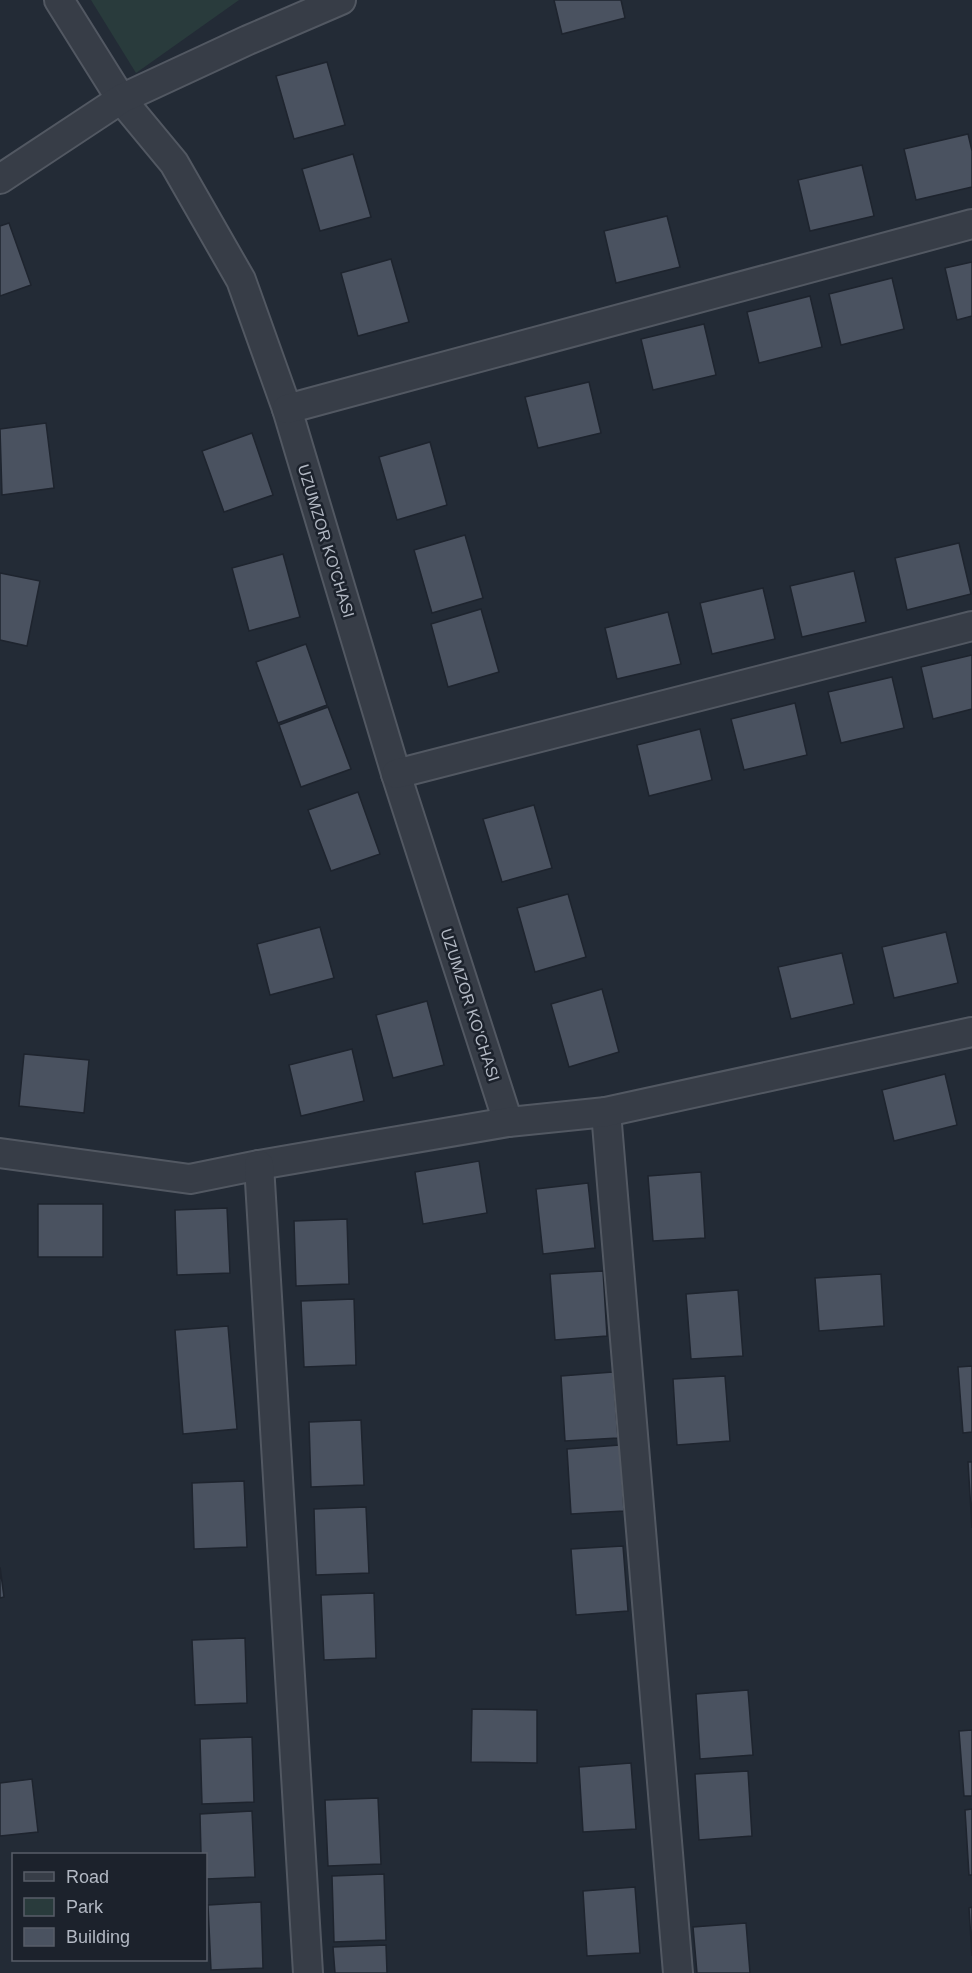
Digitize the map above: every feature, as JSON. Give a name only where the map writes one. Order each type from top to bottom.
[{"type":"street","name":"UZUMZOR KO'CHASI","points":[[59,0],[121,99],[174,163],[242,280],[287,409],[396,774],[508,1122]]},
{"type":"street","points":[[0,179],[121,99],[341,0]]},
{"type":"street","points":[[287,409],[972,224]]},
{"type":"street","points":[[396,774],[972,626]]},
{"type":"street","points":[[0,1153],[190,1179],[508,1122],[606,1112],[972,1032]]},
{"type":"street","points":[[606,1112],[678,1973]]},
{"type":"street","points":[[259,1165],[308,1973]]},
{"type":"green space","points":[[91,0],[239,0],[136,73]]},
{"type":"building","points":[[554,0],[621,0],[625,18],[562,34]]},
{"type":"building","points":[[327,62],[345,125],[294,139],[276,76]]},
{"type":"building","points":[[968,134],[972,151],[972,187],[916,200],[904,149]]},
{"type":"building","points":[[353,154],[371,217],[320,231],[302,169]]},
{"type":"building","points":[[862,165],[874,216],[810,231],[798,180]]},
{"type":"building","points":[[667,216],[680,267],[616,283],[604,231]]},
{"type":"building","points":[[9,223],[31,285],[0,296],[0,226]]},
{"type":"building","points":[[391,259],[409,322],[358,336],[341,273]]},
{"type":"building","points":[[972,262],[972,316],[957,320],[945,268]]},
{"type":"building","points":[[892,278],[904,329],[841,345],[829,294]]},
{"type":"building","points":[[810,296],[822,347],[759,363],[747,312]]},
{"type":"building","points":[[704,324],[716,375],[653,390],[641,339]]},
{"type":"building","points":[[589,382],[601,433],[538,448],[525,397]]},
{"type":"building","points":[[46,423],[54,488],[2,495],[0,429]]},
{"type":"building","points":[[252,433],[273,495],[224,512],[202,451]]},
{"type":"building","points":[[430,442],[447,505],[397,520],[379,457]]},
{"type":"building","points":[[465,535],[483,598],[432,613],[414,550]]},
{"type":"building","points":[[959,543],[971,594],[907,610],[895,558]]},
{"type":"building","points":[[283,554],[300,617],[249,631],[232,568]]},
{"type":"building","points":[[854,571],[866,622],[802,637],[790,586]]},
{"type":"building","points":[[0,573],[40,581],[27,646],[0,640]]},
{"type":"building","points":[[763,588],[775,639],[712,654],[700,603]]},
{"type":"building","points":[[481,609],[499,672],[448,687],[431,624]]},
{"type":"building","points":[[668,612],[681,664],[617,679],[605,628]]},
{"type":"building","points":[[306,644],[327,705],[278,723],[256,662]]},
{"type":"building","points":[[972,655],[972,709],[933,719],[921,667]]},
{"type":"building","points":[[892,677],[904,728],[841,743],[828,692]]},
{"type":"building","points":[[795,703],[807,755],[744,770],[731,719]]},
{"type":"building","points":[[328,707],[351,769],[301,787],[279,725]]},
{"type":"building","points":[[700,729],[712,780],[649,796],[637,745]]},
{"type":"building","points":[[358,792],[380,854],[331,871],[308,810]]},
{"type":"building","points":[[534,805],[552,868],[502,882],[483,819]]},
{"type":"building","points":[[568,894],[586,957],[535,972],[517,908]]},
{"type":"building","points":[[320,927],[334,978],[270,995],[257,944]]},
{"type":"building","points":[[946,932],[958,983],[894,998],[882,947]]},
{"type":"building","points":[[842,953],[854,1004],[791,1019],[778,967]]},
{"type":"building","points":[[602,989],[619,1052],[569,1067],[551,1004]]},
{"type":"building","points":[[427,1001],[444,1065],[393,1078],[376,1015]]},
{"type":"building","points":[[352,1049],[364,1101],[301,1116],[289,1065]]},
{"type":"building","points":[[24,1054],[89,1060],[84,1113],[19,1106]]},
{"type":"building","points":[[945,1074],[957,1125],[894,1141],[882,1090]]},
{"type":"building","points":[[479,1161],[487,1213],[423,1224],[415,1172]]},
{"type":"building","points":[[701,1172],[705,1238],[653,1241],[648,1176]]},
{"type":"building","points":[[588,1183],[595,1248],[543,1254],[536,1189]]},
{"type":"building","points":[[38,1204],[103,1204],[103,1257],[38,1257]]},
{"type":"building","points":[[227,1208],[230,1273],[177,1275],[175,1210]]},
{"type":"building","points":[[347,1219],[349,1284],[296,1286],[294,1221]]},
{"type":"building","points":[[603,1271],[607,1336],[555,1340],[550,1274]]},
{"type":"building","points":[[881,1274],[884,1326],[819,1331],[815,1278]]},
{"type":"building","points":[[738,1290],[743,1356],[691,1359],[686,1294]]},
{"type":"building","points":[[354,1299],[356,1365],[304,1367],[301,1301]]},
{"type":"building","points":[[228,1326],[237,1429],[183,1434],[175,1330]]},
{"type":"building","points":[[972,1366],[972,1432],[963,1433],[958,1367]]},
{"type":"building","points":[[613,1372],[618,1438],[565,1441],[561,1376]]},
{"type":"building","points":[[725,1376],[730,1441],[677,1445],[673,1379]]},
{"type":"building","points":[[361,1420],[364,1485],[311,1487],[309,1422]]},
{"type":"building","points":[[620,1445],[624,1511],[571,1514],[567,1449]]},
{"type":"building","points":[[968,1462],[972,1462],[972,1528]]},
{"type":"building","points":[[244,1481],[247,1547],[194,1549],[192,1483]]},
{"type":"building","points":[[366,1507],[369,1573],[316,1575],[314,1509]]},
{"type":"building","points":[[623,1546],[628,1611],[576,1615],[571,1549]]},
{"type":"building","points":[[0,1567],[4,1597],[0,1598]]},
{"type":"building","points":[[374,1593],[376,1658],[324,1660],[321,1595]]},
{"type":"building","points":[[245,1638],[247,1703],[195,1705],[192,1640]]},
{"type":"building","points":[[748,1690],[753,1755],[700,1759],[696,1694]]},
{"type":"building","points":[[472,1709],[537,1710],[537,1763],[471,1762]]},
{"type":"building","points":[[972,1730],[972,1796],[964,1796],[959,1731]]},
{"type":"building","points":[[252,1737],[254,1802],[202,1804],[200,1739]]},
{"type":"building","points":[[631,1763],[636,1829],[583,1832],[579,1767]]},
{"type":"building","points":[[748,1771],[752,1836],[699,1840],[695,1774]]},
{"type":"building","points":[[32,1779],[38,1832],[0,1836],[0,1783]]},
{"type":"building","points":[[378,1798],[381,1864],[328,1866],[325,1800]]},
{"type":"building","points":[[972,1809],[972,1875],[969,1875],[965,1810]]},
{"type":"building","points":[[252,1811],[255,1877],[207,1879],[207,1853],[201,1853],[200,1814]]},
{"type":"building","points":[[384,1874],[386,1940],[334,1942],[332,1876]]},
{"type":"building","points":[[635,1887],[640,1953],[587,1956],[583,1891]]},
{"type":"building","points":[[261,1902],[263,1968],[211,1970],[208,1905]]},
{"type":"building","points":[[972,1907],[972,1956],[969,1908]]},
{"type":"building","points":[[746,1923],[750,1973],[697,1973],[693,1927]]},
{"type":"building","points":[[386,1945],[387,1973],[335,1973],[333,1947]]}]
